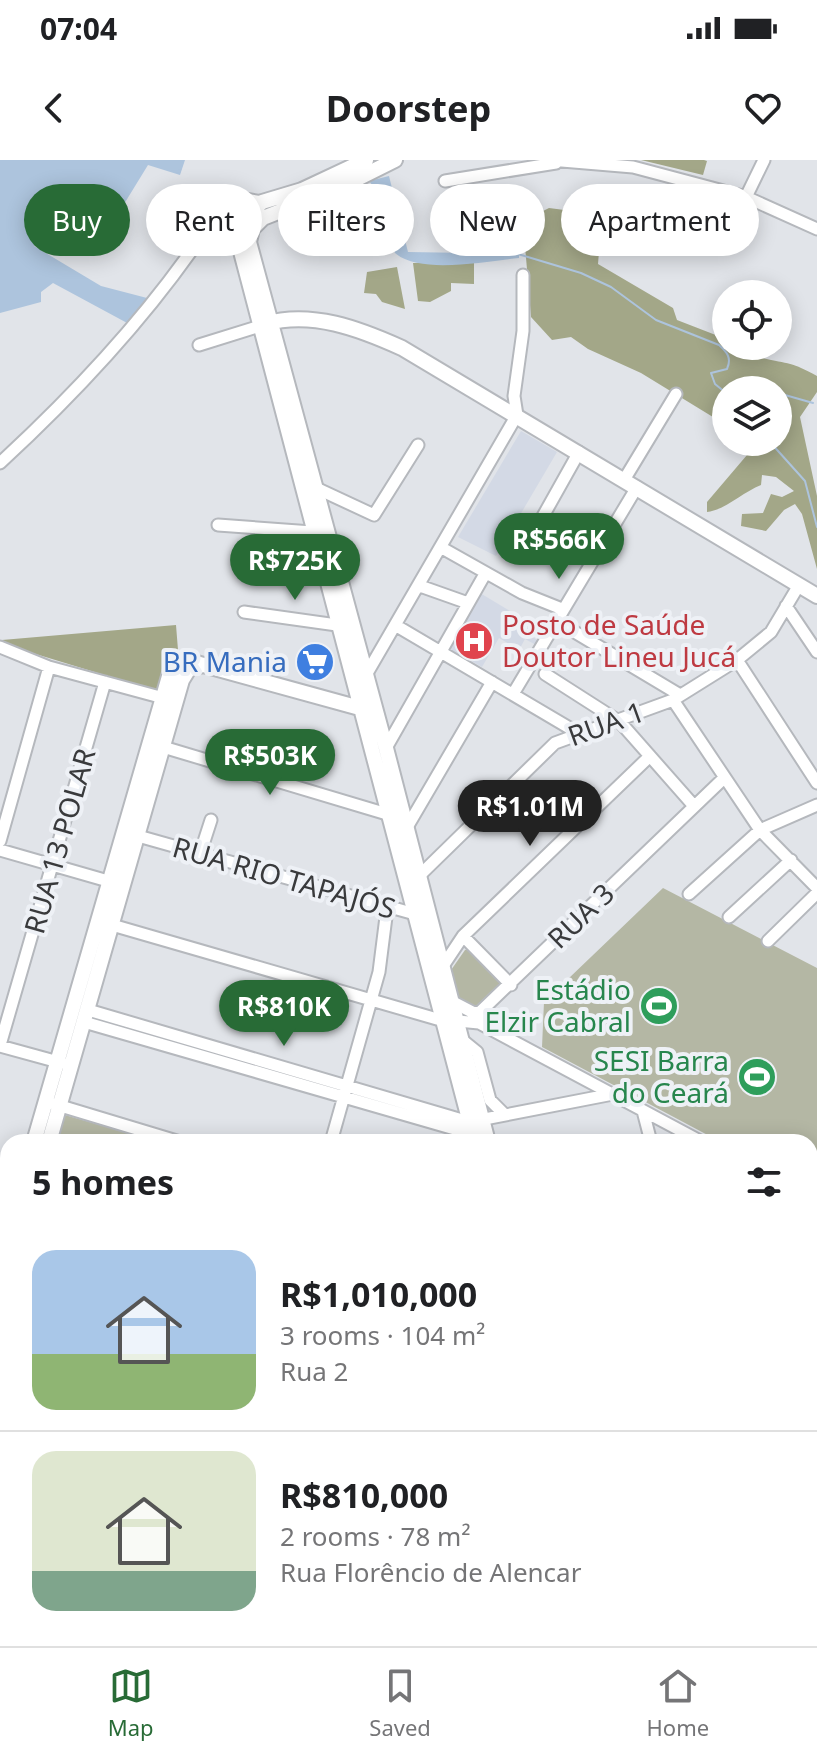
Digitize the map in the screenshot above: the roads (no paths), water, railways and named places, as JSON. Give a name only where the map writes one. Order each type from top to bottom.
[{"type":"main road","points":[[262,202],[302,190],[366,160]]},
{"type":"main road","points":[[262,219],[339,188],[395,160]]},
{"type":"main road","points":[[248,256],[316,488],[346,626],[368,709],[387,814],[443,966],[474,1129]]},
{"type":"main road","points":[[266,324],[296,319],[359,329],[402,348],[817,596]]},
{"type":"main road","points":[[266,324],[312,532],[366,675],[368,709],[386,748],[419,876],[423,917],[454,1028],[474,1129]]},
{"type":"main road","points":[[63,1063],[86,1016],[112,925],[116,883],[138,836],[163,747],[172,666],[177,662],[189,661],[368,709]]},
{"type":"main road","points":[[50,1134],[63,1063],[169,700]]},
{"type":"main road","points":[[38,1134],[53,1104]]},
{"type":"street","points":[[752,184],[764,160]]},
{"type":"street","points":[[445,181],[553,162],[633,167],[697,184]]},
{"type":"street","points":[[759,203],[817,229]]},
{"type":"street","points":[[0,463],[89,377],[159,296],[187,256]]},
{"type":"street","points":[[366,675],[517,415],[514,396],[523,331],[523,275]]},
{"type":"street","points":[[199,345],[266,324]]},
{"type":"street","points":[[513,694],[630,484],[676,394]]},
{"type":"street","points":[[316,488],[374,515],[418,445]]},
{"type":"street","points":[[528,543],[579,452]]},
{"type":"street","points":[[218,525],[312,532]]},
{"type":"street","points":[[442,548],[485,574],[562,609]]},
{"type":"street","points":[[386,748],[485,574]]},
{"type":"street","name":"RUA 1","points":[[419,876],[555,743],[578,733],[620,722],[677,697],[737,660],[767,637],[799,585]]},
{"type":"street","points":[[420,586],[468,603]]},
{"type":"street","points":[[786,606],[817,652]]},
{"type":"street","points":[[244,612],[346,626]]},
{"type":"street","points":[[395,625],[578,733]]},
{"type":"street","points":[[568,628],[677,697],[724,778],[760,830],[817,890],[768,941]]},
{"type":"street","points":[[0,647],[9,654],[49,667],[169,700]]},
{"type":"street","points":[[737,660],[817,783]]},
{"type":"street","points":[[0,841],[49,667]]},
{"type":"street","points":[[545,674],[620,722],[694,806]]},
{"type":"street","name":"RUA 13 POLAR","points":[[0,1046],[105,682]]},
{"type":"street","points":[[406,829],[492,682]]},
{"type":"street","points":[[163,747],[387,814]]},
{"type":"street","points":[[443,966],[463,936],[650,756]]},
{"type":"street","name":"RUA 3","points":[[480,1018],[724,778]]},
{"type":"street","points":[[689,894],[760,830],[817,805]]},
{"type":"street","points":[[200,854],[211,820]]},
{"type":"street","name":"RUA RIO TAPAJÓS","points":[[138,836],[423,917]]},
{"type":"street","points":[[0,850],[116,883]]},
{"type":"street","points":[[729,917],[791,860]]},
{"type":"street","points":[[333,1134],[379,972],[387,909]]},
{"type":"street","points":[[112,925],[371,999],[454,1028],[477,1052],[490,1100],[503,1113]]},
{"type":"street","points":[[463,936],[511,985]]},
{"type":"street","points":[[451,1001],[474,1013],[504,1036],[687,1134]]},
{"type":"street","points":[[86,1016],[474,1129],[503,1113],[614,1094]]},
{"type":"street","points":[[454,1028],[480,1018]]},
{"type":"street","points":[[0,1046],[63,1063]]},
{"type":"street","points":[[53,1104],[153,1134]]},
{"type":"street","points":[[643,1111],[649,1134]]},
{"type":"water","points":[[0,160],[185,160],[180,175],[148,165],[130,194],[130,184],[24,184],[24,256],[51,256],[101,286],[147,298],[129,324],[53,283],[41,292],[41,302],[0,313]]},
{"type":"water","points":[[389,176],[391,184],[372,184],[369,181]]},
{"type":"water","points":[[414,252],[430,252],[430,256],[519,256],[472,264],[437,265],[406,260],[400,256],[414,256]]},
{"type":"waterway","points":[[525,256],[581,273],[611,287],[656,320],[719,345],[729,362],[727,369],[711,373],[712,376]]},
{"type":"waterway","points":[[792,397],[813,403]]},
{"type":"waterway","points":[[783,456],[805,481],[817,527]]},
{"type":"place","name":"Posto de Saúde Doutor Lineu Jucá","points":[[474,641]]},
{"type":"place","name":"BR Mania","points":[[315,662]]},
{"type":"place","name":"Estádio Elzir Cabral","points":[[659,1006]]},
{"type":"place","name":"SESI Barra do Ceará","points":[[757,1077]]}]
